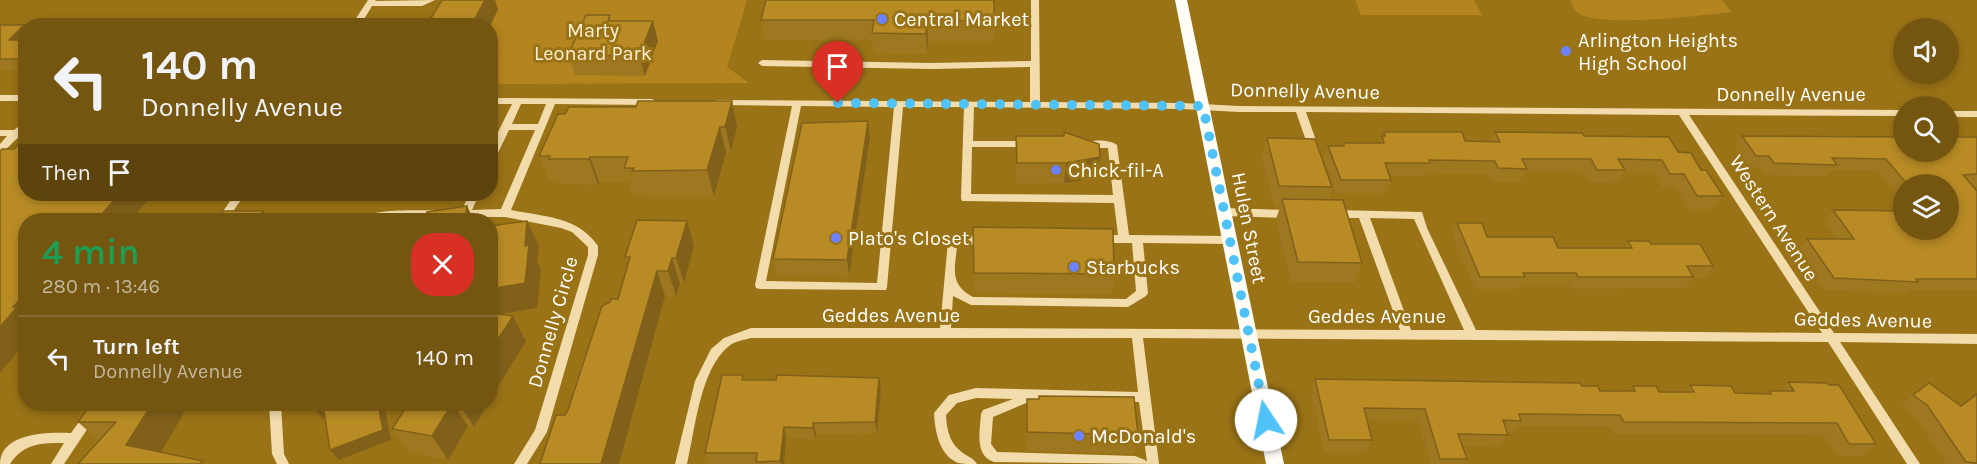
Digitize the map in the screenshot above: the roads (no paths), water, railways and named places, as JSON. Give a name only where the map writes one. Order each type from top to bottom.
[{"type":"main road","name":"Hulen Street","points":[[1181,0],[1275,464]]},
{"type":"street","points":[[360,18],[371,2],[422,3],[431,0]]},
{"type":"street","points":[[1035,0],[1035,105]]},
{"type":"street","points":[[762,63],[932,66],[1035,64]]},
{"type":"street","points":[[0,98],[18,98]]},
{"type":"street","points":[[498,101],[668,102]]},
{"type":"street","points":[[498,142],[518,101]]},
{"type":"street","points":[[505,213],[552,101]]},
{"type":"street","name":"Donnelly Avenue","points":[[703,102],[1893,113]]},
{"type":"street","points":[[797,103],[760,285],[882,286],[899,104]]},
{"type":"street","points":[[969,104],[966,198],[1119,200]]},
{"type":"street","points":[[1300,109],[1318,162]]},
{"type":"street","name":"Western Avenue","points":[[1682,112],[1914,464]]},
{"type":"street","points":[[1959,114],[1977,114]]},
{"type":"street","points":[[503,132],[539,132]]},
{"type":"street","points":[[0,133],[16,133]]},
{"type":"street","points":[[0,150],[16,133]]},
{"type":"street","points":[[968,144],[1045,144]]},
{"type":"street","points":[[1079,145],[1112,145],[1124,239]]},
{"type":"street","points":[[1331,210],[1363,214],[1418,215],[1472,335]]},
{"type":"street","points":[[1224,212],[1303,214]]},
{"type":"street","name":"Donnelly Circle","points":[[498,213],[576,229],[593,246],[593,255],[542,432],[520,464]]},
{"type":"street","points":[[1363,214],[1407,334]]},
{"type":"street","points":[[1090,239],[1230,240]]},
{"type":"street","points":[[948,278],[958,294],[971,301],[1128,303],[1142,293],[1137,239]]},
{"type":"street","points":[[945,333],[952,244],[963,240],[998,240]]},
{"type":"street","name":"Geddes Avenue","points":[[681,464],[703,372],[710,357],[723,344],[751,333],[1249,333],[1977,339]]},
{"type":"street","points":[[1137,333],[1154,464]]},
{"type":"street","points":[[970,464],[955,456],[941,434],[940,413],[953,399],[976,393],[1145,397]]},
{"type":"street","points":[[1037,395],[987,414],[985,445],[994,457],[1141,464]]},
{"type":"street","points":[[57,464],[93,411]]},
{"type":"street","points":[[275,411],[278,454],[283,464]]},
{"type":"street","points":[[3,464],[9,453],[28,439],[74,438]]},
{"type":"place","name":"Central Market","points":[[882,19]]},
{"type":"place","name":"Arlington Heights High School","points":[[1566,51]]},
{"type":"place","name":"Chick-fil-A","points":[[1056,170]]},
{"type":"place","name":"Plato's Closet","points":[[836,238]]},
{"type":"place","name":"Starbucks","points":[[1074,267]]},
{"type":"place","name":"McDonald's","points":[[1079,436]]},
{"type":"park label","name":"Marty Leonard Park","points":[[593,42]]}]
